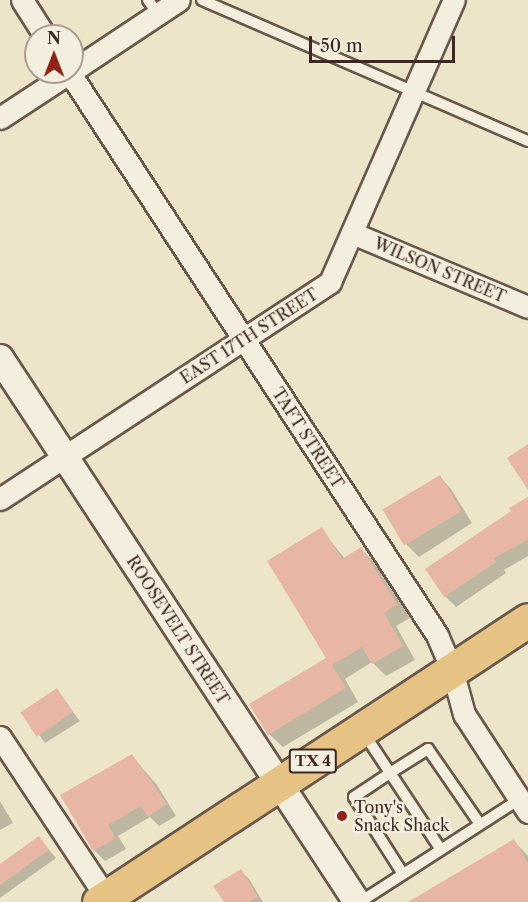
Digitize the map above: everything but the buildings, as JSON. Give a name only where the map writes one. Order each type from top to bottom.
[{"type":"main road","name":"TX 4","points":[[102,900],[528,620]]},
{"type":"street","points":[[22,0],[37,24]]},
{"type":"street","points":[[84,61],[153,7],[179,0]]},
{"type":"street","name":"EAST 17TH STREET","points":[[0,500],[330,282],[454,0]]},
{"type":"street","points":[[0,118],[52,84]]},
{"type":"street","name":"TAFT STREET","points":[[78,84],[437,635],[452,670],[464,714],[525,801]]},
{"type":"street","name":"WILSON STREET","points":[[352,232],[528,307]]},
{"type":"street","name":"ROOSEVELT STREET","points":[[0,358],[278,784],[359,902]]},
{"type":"street","points":[[0,737],[102,900]]},
{"type":"lane","points":[[202,0],[528,141]]},
{"type":"lane","points":[[361,730],[441,850]]},
{"type":"lane","points":[[403,874],[354,797],[390,773],[428,749],[480,824]]},
{"type":"lane","points":[[359,902],[480,824],[525,801]]},
{"type":"place","name":"Tony's Snack Shack","points":[[342,816]]}]
